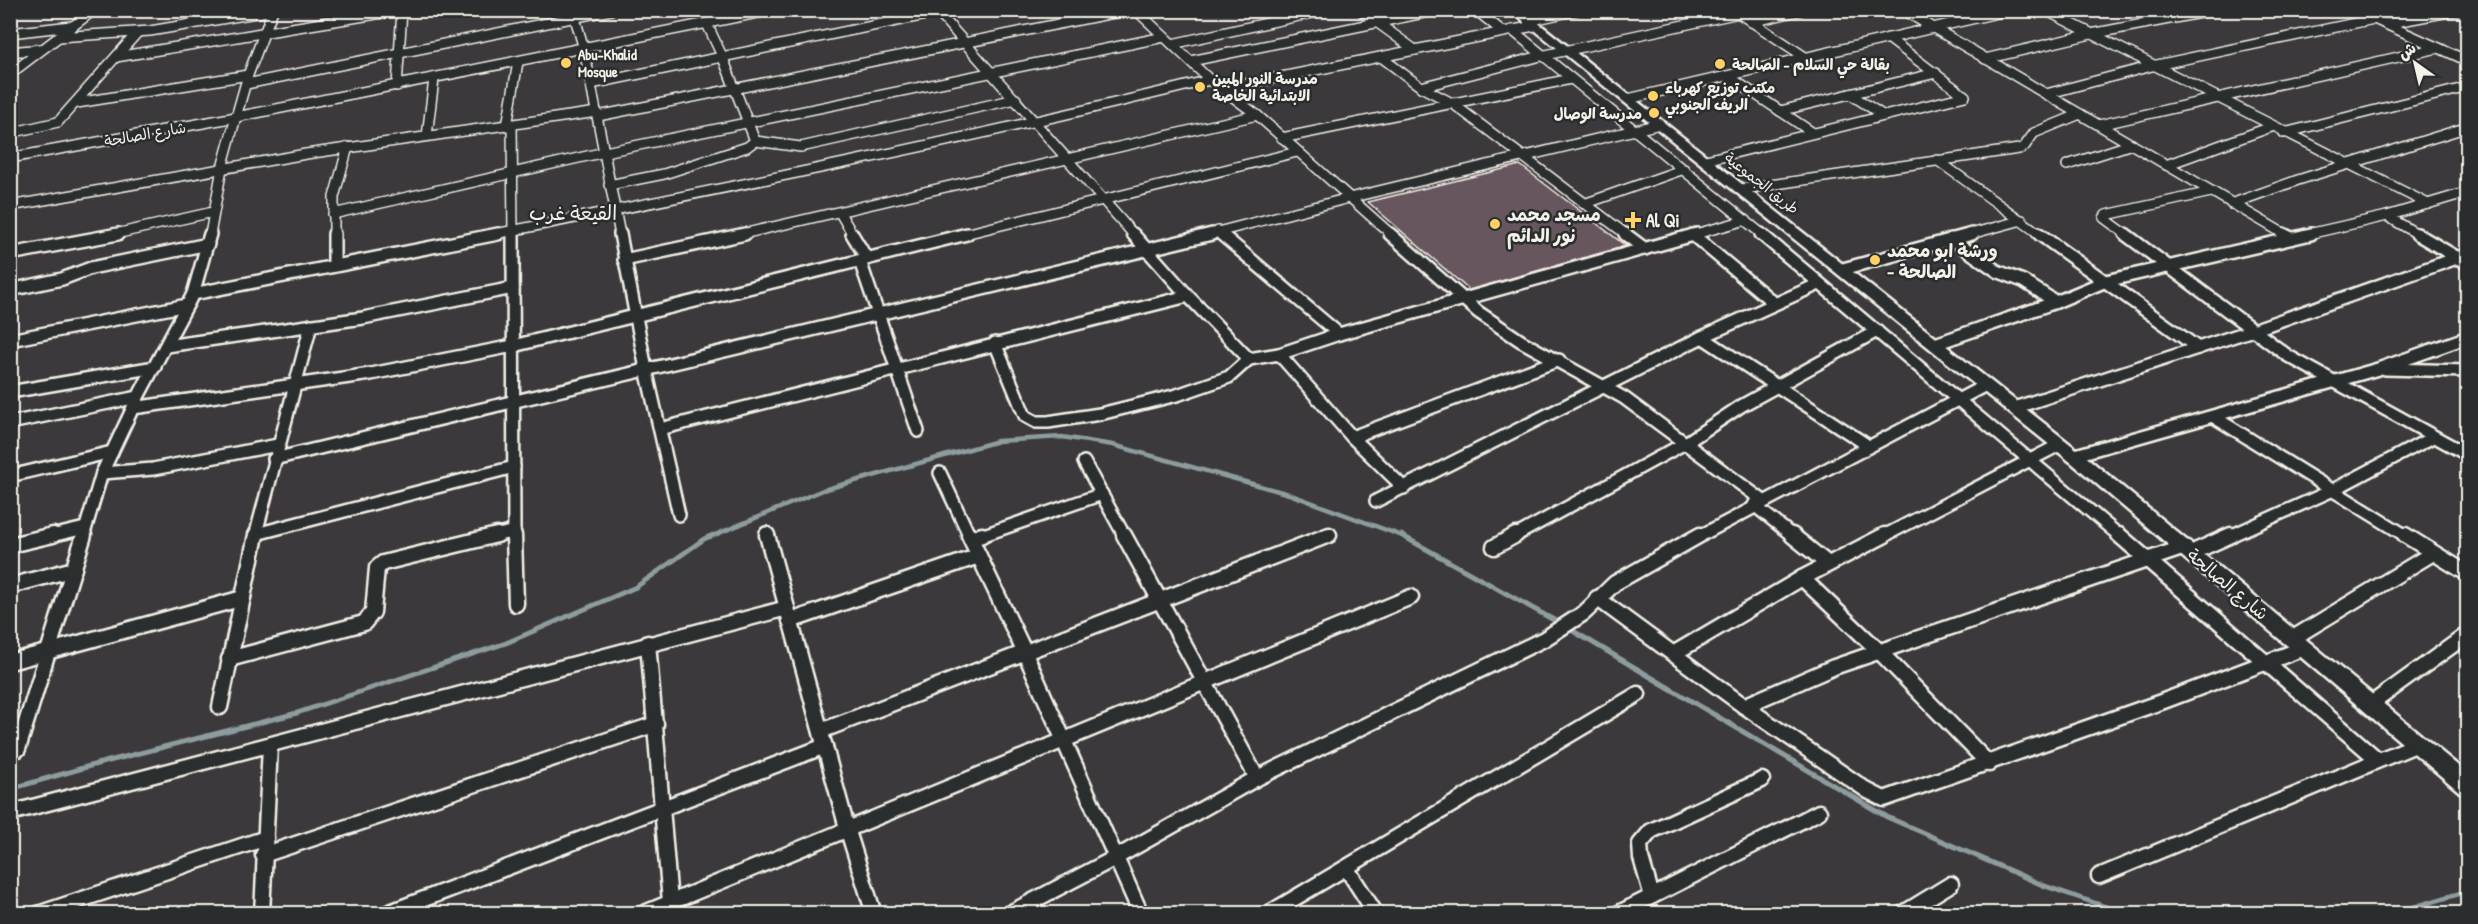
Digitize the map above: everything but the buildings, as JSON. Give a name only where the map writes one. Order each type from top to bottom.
[{"type":"main road","name":"طريق الجموعية","points":[[1515,10],[1986,385]]},
{"type":"main road","name":"شارع الصالحة","points":[[1986,385],[2188,550],[2468,787]]},
{"type":"street","points":[[10,74],[94,10]]},
{"type":"street","points":[[116,57],[402,10],[398,86]]},
{"type":"street","points":[[77,103],[247,80],[399,54],[611,10]]},
{"type":"street","name":"شارع الصالحة","points":[[10,158],[584,50],[773,10]]},
{"type":"street","points":[[591,84],[950,10]]},
{"type":"street","points":[[10,206],[348,147],[597,114],[966,44],[1129,10]]},
{"type":"street","points":[[1137,10],[1210,80],[1257,115],[1463,300],[1499,327],[1605,387],[1687,442],[1828,564]]},
{"type":"street","points":[[333,214],[604,152],[993,73],[1326,10]]},
{"type":"street","points":[[1360,10],[1415,50]]},
{"type":"street","points":[[1191,61],[1438,10]]},
{"type":"street","points":[[1476,10],[1508,31],[1571,79],[1746,220],[1876,332],[2031,459],[2377,759]]},
{"type":"street","points":[[1221,89],[1508,31],[1578,10]]},
{"type":"street","points":[[1751,22],[1802,10]]},
{"type":"street","points":[[1902,10],[2291,238]]},
{"type":"street","points":[[1628,99],[2010,10]]},
{"type":"street","points":[[2045,10],[2271,127],[2428,204]]},
{"type":"street","points":[[1985,59],[2091,34],[2216,10]]},
{"type":"street","points":[[2354,10],[2468,61]]},
{"type":"street","points":[[2385,24],[2459,10]]},
{"type":"street","points":[[58,37],[137,33],[273,11]]},
{"type":"street","points":[[18,748],[50,651],[102,473],[136,402],[193,294],[208,244],[222,168],[236,117],[247,80],[273,11]]},
{"type":"street","points":[[937,12],[1188,296],[1249,359]]},
{"type":"street","points":[[1421,87],[1541,56],[1736,12],[1805,57]]},
{"type":"street","points":[[575,18],[591,84],[646,369],[679,515]]},
{"type":"street","points":[[2046,94],[2152,66],[2374,19]]},
{"type":"street","points":[[707,24],[723,58],[755,141]]},
{"type":"street","points":[[10,33],[73,26]]},
{"type":"street","points":[[10,133],[44,128],[58,122],[137,33]]},
{"type":"street","points":[[1706,160],[1965,96],[1888,38]]},
{"type":"street","points":[[2099,125],[2439,48]]},
{"type":"street","points":[[10,52],[43,49]]},
{"type":"street","points":[[2450,53],[2468,50]]},
{"type":"street","points":[[1381,57],[1421,87],[1452,103],[1645,249]]},
{"type":"street","points":[[516,604],[510,126],[518,62]]},
{"type":"street","points":[[1780,111],[1936,73]]},
{"type":"street","points":[[1728,76],[1813,133]]},
{"type":"street","points":[[427,136],[434,79]]},
{"type":"street","points":[[1282,138],[1571,79]]},
{"type":"street","points":[[193,294],[819,170],[1035,123],[1210,80]]},
{"type":"street","points":[[2284,133],[2468,87]]},
{"type":"street","points":[[1850,94],[1884,116]]},
{"type":"street","points":[[609,185],[664,174],[747,147],[755,141],[801,147],[1016,99]]},
{"type":"street","points":[[1742,189],[2019,149],[2024,147],[2034,133],[2080,114]]},
{"type":"street","points":[[624,260],[840,213],[1257,115]]},
{"type":"street","points":[[274,459],[1149,250],[1349,198],[1660,124]]},
{"type":"street","points":[[2166,165],[2271,127]]},
{"type":"street","points":[[2231,204],[2468,128]]},
{"type":"street","points":[[2067,165],[2132,144]]},
{"type":"street","points":[[334,265],[333,214],[336,187],[348,147]]},
{"type":"street","points":[[10,423],[136,402],[293,386],[372,374],[513,346],[1297,152]]},
{"type":"street","points":[[1937,160],[2198,348]]},
{"type":"street","points":[[1584,204],[1684,169]]},
{"type":"street","points":[[2211,192],[2104,217],[2288,356],[2468,455]]},
{"type":"street","points":[[1935,344],[2106,282],[2387,216],[2468,192]]},
{"type":"street","points":[[10,254],[213,212]]},
{"type":"street","points":[[840,213],[863,260],[877,314],[898,367],[918,431]]},
{"type":"street","points":[[2387,216],[2462,256],[2468,264]]},
{"type":"street","points":[[995,344],[1025,416],[1036,422],[1100,414],[1177,395],[1229,377],[1249,359],[1279,354],[1339,334],[1746,220]]},
{"type":"street","points":[[1843,269],[2022,220]]},
{"type":"street","points":[[1218,231],[1339,334]]},
{"type":"street","points":[[1693,235],[1774,303]]},
{"type":"street","points":[[1951,239],[1997,271],[2023,281],[2056,302]]},
{"type":"street","points":[[10,290],[62,279],[91,268],[208,244]]},
{"type":"street","points":[[2014,408],[2253,330],[2462,256]]},
{"type":"street","points":[[1376,501],[1702,337],[1819,284]]},
{"type":"street","points":[[166,346],[363,318],[513,288]]},
{"type":"street","points":[[660,429],[898,367],[1188,296]]},
{"type":"street","points":[[10,340],[187,305]]},
{"type":"street","points":[[220,707],[256,534],[293,386],[311,325]]},
{"type":"street","points":[[1494,547],[1687,442],[1741,406],[1876,332]]},
{"type":"street","points":[[1702,337],[1867,445]]},
{"type":"street","points":[[1672,654],[1802,578],[2031,459],[2214,417],[2378,369],[2468,337]]},
{"type":"street","points":[[1279,354],[1352,437],[1404,488]]},
{"type":"street","points":[[1352,437],[1559,360]]},
{"type":"street","points":[[10,392],[155,367]]},
{"type":"street","points":[[2378,369],[2468,371]]},
{"type":"street","points":[[1008,914],[1117,858],[1257,778],[1544,639],[1584,613],[1615,583],[1758,502],[1986,385]]},
{"type":"street","points":[[2214,417],[2468,574]]},
{"type":"street","points":[[1744,706],[1807,677],[1879,651],[2188,550],[2331,491],[2433,437]]},
{"type":"street","points":[[102,473],[153,469],[278,445]]},
{"type":"street","points":[[10,476],[112,452]]},
{"type":"street","points":[[1084,462],[1257,778]]},
{"type":"street","points":[[256,534],[514,467]]},
{"type":"street","points":[[940,473],[1025,653],[1141,914]]},
{"type":"street","points":[[971,539],[1102,494]]},
{"type":"street","points":[[10,545],[85,528]]},
{"type":"street","points":[[229,658],[364,623],[373,612],[377,568],[383,563],[514,531]]},
{"type":"street","points":[[766,533],[847,828],[874,914]]},
{"type":"street","points":[[385,914],[660,810],[1025,653],[1159,598],[1329,535]]},
{"type":"street","points":[[1597,598],[1744,706],[1868,791],[1884,799],[1989,764],[2265,663],[2433,553]]},
{"type":"street","points":[[10,813],[648,643],[788,614],[979,556]]},
{"type":"street","points":[[10,586],[74,569]]},
{"type":"street","points":[[1802,578],[1879,651],[1989,764]]},
{"type":"street","points":[[642,914],[1411,597]]},
{"type":"street","points":[[10,662],[243,598]]},
{"type":"street","points":[[2371,704],[2468,634]]},
{"type":"street","points":[[648,643],[656,724],[660,810],[670,902]]},
{"type":"street","points":[[1268,914],[1638,694]]},
{"type":"street","points":[[263,855],[656,724]]},
{"type":"street","points":[[2099,876],[2377,759],[2418,744]]},
{"type":"street","points":[[262,914],[270,745]]},
{"type":"street","points":[[1652,896],[1641,858],[1640,844],[1651,831],[1762,780]]},
{"type":"street","points":[[1617,914],[1819,812]]},
{"type":"street","points":[[38,914],[266,838]]},
{"type":"street","points":[[1347,868],[1376,914]]},
{"type":"street","points":[[1902,914],[1951,884]]},
{"type":"waterway","points":[[710,537],[823,490],[998,441],[1062,437],[1113,445],[1289,494],[1404,537]]},
{"type":"waterway","points":[[10,789],[97,764],[297,713],[506,643],[636,587],[713,535]]},
{"type":"waterway","points":[[1404,537],[1561,624]]},
{"type":"waterway","points":[[1568,628],[1887,817],[2045,886],[2127,914]]},
{"type":"waterway","points":[[2391,914],[2468,891]]},
{"type":"place","name":"Abu-Khalid Mosque","points":[[566,63]]},
{"type":"place","name":"بقالة حي السلام - الصالحة","points":[[1720,64]]},
{"type":"place","name":"مدرسة النور المبين الابتدائية الخاصة","points":[[1200,87]]},
{"type":"place","name":"مكتب توزيع كهرباء الريف الجنوبي","points":[[1653,96]]},
{"type":"place","name":"مدرسة الوصال","points":[[1654,113]]},
{"type":"place","name":"Al Qi","points":[[1633,220]]},
{"type":"place","name":"مسجد محمد نور الدائم","points":[[1495,224]]},
{"type":"place","name":"ورشة ابو محمد - الصالحة","points":[[1875,260]]},
{"type":"district","name":"القيعة غرب","points":[[573,212]]}]
